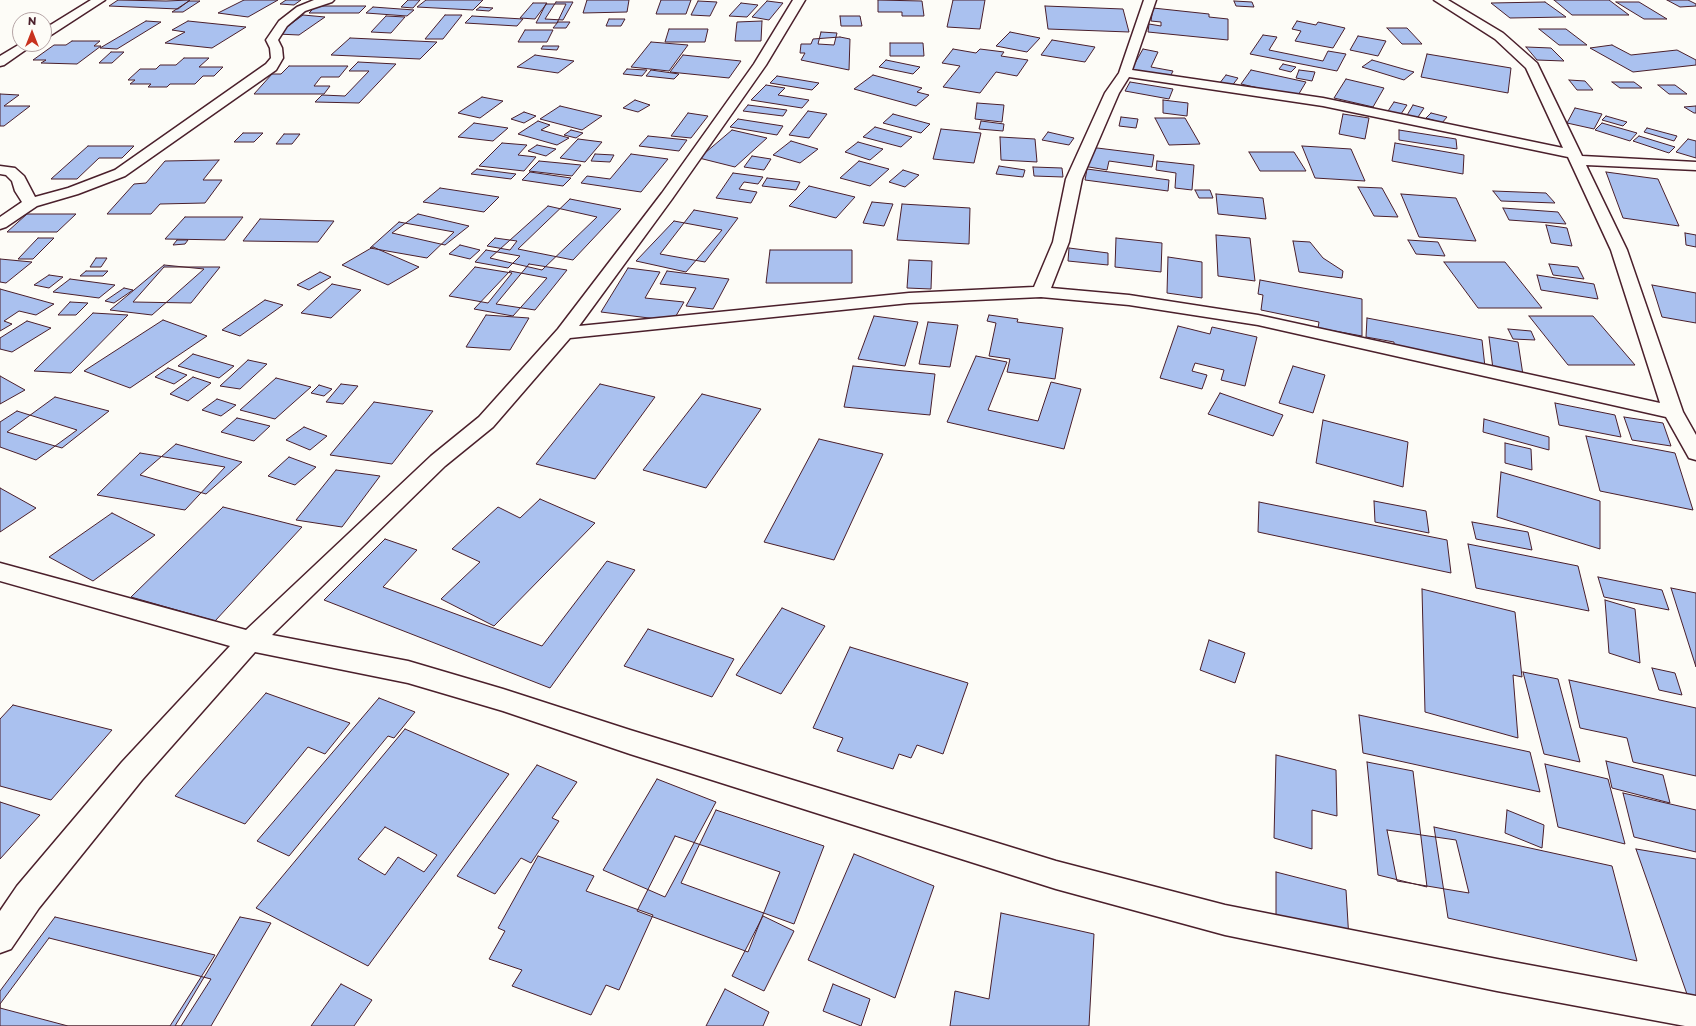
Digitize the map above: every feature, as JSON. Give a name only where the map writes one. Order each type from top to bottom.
[{"type":"street","points":[[52,29],[99,0]]},
{"type":"street","points":[[0,224],[31,203],[73,191],[120,173],[169,140],[271,67],[277,58],[276,48],[272,40],[283,24],[301,9],[328,0]]},
{"type":"street","points":[[0,938],[28,897],[132,771],[250,641],[438,461],[486,422],[564,333],[667,196],[760,65],[799,0]]},
{"type":"street","points":[[1041,292],[1061,242],[1074,179],[1112,93],[1125,73],[1150,0]]},
{"type":"street","points":[[1440,0],[1499,36],[1532,66],[1620,250],[1673,412],[1696,452]]},
{"type":"street","points":[[0,62],[16,52]]},
{"type":"street","points":[[1125,73],[1323,102],[1575,157],[1696,166]]},
{"type":"street","points":[[0,170],[10,171],[19,179],[23,191],[31,203]]},
{"type":"street","points":[[564,333],[909,298],[1041,292],[1129,300],[1258,320],[1673,412]]},
{"type":"street","points":[[0,572],[250,641],[408,672],[503,700],[638,744],[1056,874],[1224,920],[1490,974],[1696,1012]]},
{"type":"building","points":[[118,0],[190,0],[178,9],[109,6]]},
{"type":"building","points":[[244,0],[278,0],[248,17],[218,13]]},
{"type":"building","points":[[286,0],[301,0],[294,5],[280,4]]},
{"type":"building","points":[[408,0],[420,0],[413,8],[401,7]]},
{"type":"building","points":[[426,0],[483,0],[473,10],[417,7]]},
{"type":"building","points":[[587,0],[629,0],[627,12],[583,13]]},
{"type":"building","points":[[661,0],[691,0],[686,14],[656,14]]},
{"type":"building","points":[[878,0],[922,1],[924,16],[902,16],[902,12],[878,12]]},
{"type":"building","points":[[953,0],[985,0],[980,29],[947,27]]},
{"type":"building","points":[[1554,0],[1609,0],[1629,15],[1572,15]]},
{"type":"building","points":[[1667,0],[1688,0],[1696,4],[1696,6],[1680,7]]},
{"type":"building","points":[[189,1],[200,1],[183,12],[172,12]]},
{"type":"building","points":[[698,1],[717,2],[710,16],[691,15]]},
{"type":"building","points":[[767,1],[783,3],[769,20],[752,17]]},
{"type":"building","points":[[1234,1],[1252,2],[1254,7],[1236,6]]},
{"type":"building","points":[[556,2],[573,2],[563,20],[545,19]]},
{"type":"building","points":[[1545,2],[1566,17],[1510,18],[1491,3]]},
{"type":"building","points":[[1616,2],[1639,2],[1667,19],[1644,19]]},
{"type":"building","points":[[533,3],[547,3],[535,19],[520,18]]},
{"type":"building","points":[[741,3],[758,5],[747,17],[729,16]]},
{"type":"building","points":[[546,4],[566,4],[557,23],[536,23]]},
{"type":"building","points":[[316,6],[366,6],[359,13],[309,13]]},
{"type":"building","points":[[1045,6],[1123,9],[1129,32],[1048,29]]},
{"type":"building","points":[[373,7],[414,10],[407,16],[366,13]]},
{"type":"building","points":[[480,7],[493,8],[489,11],[476,10]]},
{"type":"building","points":[[1153,8],[1209,14],[1209,17],[1228,19],[1228,40],[1148,32],[1149,24],[1161,26],[1161,22],[1151,21]]},
{"type":"building","points":[[303,15],[325,17],[299,35],[277,34]]},
{"type":"building","points":[[445,15],[462,15],[443,39],[425,39]]},
{"type":"building","points":[[386,16],[405,17],[391,33],[371,32]]},
{"type":"building","points":[[472,16],[523,19],[517,26],[465,23]]},
{"type":"building","points":[[840,16],[860,16],[862,26],[841,26]]},
{"type":"building","points":[[609,19],[625,19],[621,26],[606,26]]},
{"type":"building","points":[[146,21],[161,22],[117,49],[100,48]]},
{"type":"building","points":[[188,21],[246,27],[212,48],[165,43],[185,32],[172,30]]},
{"type":"building","points":[[762,21],[761,41],[735,41],[737,22]]},
{"type":"building","points":[[1297,21],[1316,25],[1318,22],[1345,28],[1333,48],[1295,41],[1301,31],[1292,29]]},
{"type":"building","points":[[558,22],[570,22],[566,28],[553,28]]},
{"type":"building","points":[[1387,28],[1407,28],[1422,44],[1402,44]]},
{"type":"building","points":[[669,29],[708,29],[705,42],[665,42]]},
{"type":"building","points":[[1539,29],[1566,29],[1587,45],[1559,45]]},
{"type":"building","points":[[525,30],[553,30],[547,42],[518,42]]},
{"type":"building","points":[[821,32],[837,33],[834,45],[818,44]]},
{"type":"building","points":[[1010,32],[1040,38],[1027,52],[996,46]]},
{"type":"building","points":[[1263,35],[1277,37],[1269,50],[1323,61],[1328,51],[1346,54],[1337,71],[1250,54]]},
{"type":"building","points":[[1358,36],[1386,41],[1378,56],[1350,50]]},
{"type":"building","points":[[840,37],[850,39],[849,70],[801,60],[805,53],[800,53],[801,44],[811,44],[813,39]]},
{"type":"building","points":[[350,38],[437,42],[420,59],[331,55]]},
{"type":"building","points":[[1052,40],[1095,47],[1085,62],[1041,55]]},
{"type":"building","points":[[72,41],[100,41],[94,46],[101,46],[77,64],[41,63],[46,60],[33,60],[44,52],[52,52],[52,46],[54,45],[66,45]]},
{"type":"building","points":[[651,42],[688,45],[669,71],[631,67]]},
{"type":"building","points":[[890,43],[923,43],[924,56],[890,56]]},
{"type":"building","points":[[1612,45],[1631,55],[1677,50],[1696,60],[1696,65],[1633,72],[1590,48]]},
{"type":"building","points":[[543,46],[559,46],[557,50],[541,49]]},
{"type":"building","points":[[1526,47],[1551,48],[1564,61],[1537,60]]},
{"type":"building","points":[[953,49],[976,53],[980,49],[1004,52],[1001,56],[1028,60],[1017,76],[996,72],[980,93],[943,87],[960,66],[942,63]]},
{"type":"building","points":[[1143,49],[1158,52],[1151,67],[1173,71],[1170,77],[1131,70]]},
{"type":"building","points":[[111,52],[124,52],[112,63],[99,63]]},
{"type":"building","points":[[1427,54],[1511,68],[1508,93],[1421,77]]},
{"type":"building","points":[[535,55],[574,61],[558,73],[517,67]]},
{"type":"building","points":[[683,55],[741,61],[729,78],[670,72]]},
{"type":"building","points":[[184,58],[209,58],[199,67],[223,67],[214,76],[203,76],[195,84],[170,84],[167,87],[148,87],[151,84],[130,84],[135,80],[128,80],[140,69],[156,69],[160,65],[176,65]]},
{"type":"building","points":[[886,60],[920,67],[913,74],[879,67]]},
{"type":"building","points":[[1372,60],[1414,72],[1404,80],[1362,67]]},
{"type":"building","points":[[358,62],[396,64],[359,103],[315,102],[322,95],[345,96],[369,71],[349,71]]},
{"type":"building","points":[[1283,64],[1296,67],[1291,72],[1279,69]]},
{"type":"building","points":[[289,66],[348,66],[339,77],[321,77],[314,86],[330,86],[324,94],[254,94],[272,74],[281,74]]},
{"type":"building","points":[[627,69],[647,70],[642,76],[623,74]]},
{"type":"building","points":[[651,70],[679,74],[674,79],[646,76]]},
{"type":"building","points":[[1251,70],[1306,82],[1297,97],[1241,84]]},
{"type":"building","points":[[1299,70],[1315,72],[1312,81],[1296,78]]},
{"type":"building","points":[[873,75],[922,88],[917,92],[929,95],[916,106],[854,89]]},
{"type":"building","points":[[1226,75],[1238,78],[1231,87],[1219,84]]},
{"type":"building","points":[[777,76],[819,83],[812,90],[770,83]]},
{"type":"building","points":[[1346,79],[1384,88],[1373,107],[1334,98]]},
{"type":"building","points":[[1569,80],[1585,81],[1593,90],[1577,90]]},
{"type":"building","points":[[1130,82],[1173,89],[1169,99],[1125,91]]},
{"type":"building","points":[[1612,82],[1634,82],[1642,88],[1620,88]]},
{"type":"building","points":[[766,85],[785,88],[778,95],[809,100],[802,108],[751,100]]},
{"type":"building","points":[[1658,85],[1675,85],[1687,94],[1669,94]]},
{"type":"building","points":[[0,94],[19,95],[4,106],[30,106],[4,126],[0,126]]},
{"type":"building","points":[[482,97],[503,101],[480,118],[458,113]]},
{"type":"building","points":[[635,100],[650,105],[638,112],[623,108]]},
{"type":"building","points":[[1163,100],[1188,103],[1187,116],[1163,113]]},
{"type":"building","points":[[1394,102],[1407,105],[1399,117],[1386,114]]},
{"type":"building","points":[[977,103],[1004,105],[1002,122],[975,119]]},
{"type":"building","points":[[748,105],[787,110],[783,116],[743,111]]},
{"type":"building","points":[[1413,105],[1424,108],[1416,120],[1406,117]]},
{"type":"building","points":[[560,106],[602,116],[582,130],[540,119]]},
{"type":"building","points":[[1696,106],[1696,113],[1684,107]]},
{"type":"building","points":[[1575,108],[1602,114],[1594,129],[1567,123]]},
{"type":"building","points":[[808,111],[827,114],[809,138],[789,135]]},
{"type":"building","points":[[524,112],[536,116],[524,123],[511,119]]},
{"type":"building","points":[[688,113],[708,116],[691,138],[671,136]]},
{"type":"building","points":[[1431,113],[1447,117],[1442,123],[1426,118]]},
{"type":"building","points":[[893,114],[930,124],[921,133],[883,123]]},
{"type":"building","points":[[1343,114],[1369,118],[1365,139],[1339,134]]},
{"type":"building","points":[[1606,116],[1627,122],[1623,126],[1602,120]]},
{"type":"building","points":[[1121,117],[1138,119],[1136,128],[1119,126]]},
{"type":"building","points":[[1155,118],[1185,118],[1200,144],[1169,145]]},
{"type":"building","points":[[738,119],[783,126],[777,135],[730,127]]},
{"type":"building","points":[[538,121],[550,125],[541,130],[569,138],[557,145],[518,134]]},
{"type":"building","points":[[981,121],[1004,124],[1003,131],[979,129]]},
{"type":"building","points":[[474,123],[508,128],[493,141],[458,137]]},
{"type":"building","points":[[1602,123],[1637,133],[1630,141],[1595,130]]},
{"type":"building","points":[[875,127],[912,137],[901,147],[863,137]]},
{"type":"building","points":[[1647,128],[1677,136],[1674,141],[1644,132]]},
{"type":"building","points":[[941,129],[981,133],[974,163],[933,159]]},
{"type":"building","points":[[571,130],[583,133],[576,138],[564,135]]},
{"type":"building","points":[[732,130],[767,138],[735,167],[699,158]]},
{"type":"building","points":[[1399,130],[1456,139],[1457,149],[1399,140]]},
{"type":"building","points":[[1048,132],[1074,138],[1069,145],[1042,140]]},
{"type":"building","points":[[243,133],[263,133],[254,142],[234,142]]},
{"type":"building","points":[[284,134],[300,134],[292,144],[276,144]]},
{"type":"building","points":[[648,136],[687,140],[679,151],[639,146]]},
{"type":"building","points":[[1639,136],[1675,147],[1669,153],[1633,141]]},
{"type":"building","points":[[1000,137],[1035,139],[1037,162],[1001,160]]},
{"type":"building","points":[[578,139],[602,142],[585,162],[560,158]]},
{"type":"building","points":[[1688,139],[1696,141],[1696,158],[1676,152]]},
{"type":"building","points":[[791,141],[818,149],[800,163],[773,155]]},
{"type":"building","points":[[858,142],[883,149],[870,160],[845,152]]},
{"type":"building","points":[[502,143],[527,145],[518,155],[536,157],[524,171],[479,166]]},
{"type":"building","points":[[1395,143],[1464,155],[1463,174],[1392,161]]},
{"type":"building","points":[[537,145],[556,149],[546,156],[528,151]]},
{"type":"building","points":[[88,146],[134,146],[122,158],[99,158],[77,179],[51,179]]},
{"type":"building","points":[[1302,146],[1351,149],[1365,181],[1315,178]]},
{"type":"building","points":[[1089,147],[1154,155],[1152,167],[1109,161],[1107,170],[1083,166]]},
{"type":"building","points":[[1249,152],[1294,152],[1306,171],[1260,171]]},
{"type":"building","points":[[595,154],[614,155],[610,162],[591,161]]},
{"type":"building","points":[[631,154],[668,159],[641,192],[581,183],[587,176],[610,179]]},
{"type":"building","points":[[752,156],[771,159],[764,170],[744,167]]},
{"type":"building","points":[[219,160],[203,180],[222,180],[205,203],[160,204],[151,214],[107,214],[134,184],[146,183],[165,161]]},
{"type":"building","points":[[539,161],[581,165],[572,176],[529,171]]},
{"type":"building","points":[[859,161],[889,169],[870,186],[840,178]]},
{"type":"building","points":[[1157,161],[1194,165],[1192,190],[1175,188],[1176,173],[1156,170]]},
{"type":"building","points":[[999,166],[1025,170],[1023,177],[996,174]]},
{"type":"building","points":[[1033,167],[1062,168],[1063,177],[1034,176]]},
{"type":"building","points":[[477,169],[516,174],[511,179],[471,174]]},
{"type":"building","points":[[1087,169],[1169,180],[1168,191],[1085,180]]},
{"type":"building","points":[[903,170],[919,175],[905,187],[889,182]]},
{"type":"building","points":[[530,172],[571,178],[563,186],[522,180]]},
{"type":"building","points":[[1606,172],[1658,179],[1679,226],[1623,218]]},
{"type":"building","points":[[733,173],[763,177],[758,184],[744,182],[739,189],[757,192],[751,203],[716,198]]},
{"type":"building","points":[[767,178],[800,182],[796,190],[762,186]]},
{"type":"building","points":[[809,186],[855,197],[836,218],[789,206]]},
{"type":"building","points":[[1358,187],[1382,188],[1398,217],[1374,216]]},
{"type":"building","points":[[440,188],[499,197],[484,212],[423,202]]},
{"type":"building","points":[[1195,190],[1210,190],[1213,198],[1199,198]]},
{"type":"building","points":[[1493,191],[1546,193],[1555,203],[1501,201]]},
{"type":"building","points":[[1216,194],[1263,198],[1266,219],[1218,214]]},
{"type":"building","points":[[1401,194],[1456,198],[1476,241],[1419,237]]},
{"type":"building","points":[[570,199],[621,209],[573,260],[518,249]]},
{"type":"building","points":[[872,202],[893,204],[884,226],[863,223]]},
{"type":"building","points":[[902,204],[970,208],[969,244],[897,240]]},
{"type":"building","points":[[548,206],[597,217],[542,270],[490,258]]},
{"type":"building","points":[[1503,208],[1558,212],[1566,224],[1509,220]]},
{"type":"building","points":[[694,210],[738,218],[705,262],[660,254]]},
{"type":"building","points":[[27,214],[76,214],[57,232],[7,232]]},
{"type":"building","points":[[418,214],[469,226],[445,245],[392,233]]},
{"type":"building","points":[[185,217],[243,217],[225,240],[165,239]]},
{"type":"building","points":[[260,219],[334,221],[318,242],[243,241]]},
{"type":"building","points":[[674,221],[722,230],[686,272],[636,261]]},
{"type":"building","points":[[399,222],[454,232],[427,258],[370,248]]},
{"type":"building","points":[[1546,225],[1567,228],[1572,246],[1551,243]]},
{"type":"building","points":[[1685,233],[1696,235],[1696,247],[1686,245]]},
{"type":"building","points":[[1216,235],[1250,238],[1255,281],[1218,276]]},
{"type":"building","points":[[38,238],[54,238],[33,259],[18,259]]},
{"type":"building","points":[[495,238],[517,241],[510,250],[487,246]]},
{"type":"building","points":[[1116,238],[1162,243],[1161,272],[1115,267]]},
{"type":"building","points":[[177,240],[188,240],[185,244],[173,245]]},
{"type":"building","points":[[1408,240],[1438,242],[1445,256],[1416,254]]},
{"type":"building","points":[[1293,241],[1310,242],[1323,258],[1343,271],[1342,278],[1299,272]]},
{"type":"building","points":[[460,245],[480,250],[470,259],[449,254]]},
{"type":"building","points":[[373,247],[419,267],[388,285],[342,265]]},
{"type":"building","points":[[1069,248],[1108,253],[1108,265],[1068,261]]},
{"type":"building","points":[[486,250],[520,256],[508,268],[475,262]]},
{"type":"building","points":[[770,250],[852,250],[852,283],[766,283]]},
{"type":"building","points":[[1168,257],[1202,262],[1202,298],[1167,293]]},
{"type":"building","points":[[96,258],[107,258],[101,267],[90,267]]},
{"type":"building","points":[[0,259],[32,262],[6,283],[0,282]]},
{"type":"building","points":[[909,260],[932,261],[931,289],[907,288]]},
{"type":"building","points":[[1444,262],[1505,262],[1542,308],[1478,308]]},
{"type":"building","points":[[529,264],[567,270],[535,310],[496,304]]},
{"type":"building","points":[[1549,264],[1578,267],[1584,279],[1553,275]]},
{"type":"building","points":[[164,265],[204,269],[152,315],[110,310]]},
{"type":"building","points":[[164,267],[220,267],[191,303],[133,302]]},
{"type":"building","points":[[475,267],[512,273],[488,303],[449,296]]},
{"type":"building","points":[[628,268],[660,272],[645,298],[684,302],[673,321],[601,312]]},
{"type":"building","points":[[86,271],[108,271],[103,276],[80,276]]},
{"type":"building","points":[[510,271],[547,278],[513,316],[474,309]]},
{"type":"building","points":[[667,271],[729,279],[713,309],[686,306],[696,288],[660,284]]},
{"type":"building","points":[[320,272],[331,277],[309,290],[297,285]]},
{"type":"building","points":[[49,275],[63,277],[49,288],[34,285]]},
{"type":"building","points":[[1537,275],[1594,284],[1598,299],[1541,290]]},
{"type":"building","points":[[70,279],[115,285],[99,298],[53,292]]},
{"type":"building","points":[[1260,280],[1362,299],[1362,336],[1318,328],[1319,322],[1261,310],[1263,295],[1258,294]]},
{"type":"building","points":[[332,284],[361,290],[331,318],[301,313]]},
{"type":"building","points":[[1652,285],[1696,293],[1696,323],[1662,317]]},
{"type":"building","points":[[124,288],[133,290],[114,303],[105,301]]},
{"type":"building","points":[[0,289],[54,304],[36,315],[19,311],[4,321],[12,324],[0,331]]},
{"type":"building","points":[[265,300],[283,305],[240,336],[222,330]]},
{"type":"building","points":[[70,302],[88,303],[76,315],[58,315]]},
{"type":"building","points":[[93,313],[128,315],[71,373],[34,371]]},
{"type":"building","points":[[486,315],[529,318],[510,350],[466,347]]},
{"type":"building","points":[[989,315],[1018,319],[1017,322],[1063,328],[1055,379],[1007,372],[1010,359],[989,356],[996,323],[987,321]]},
{"type":"building","points":[[874,316],[918,322],[905,366],[858,359]]},
{"type":"building","points":[[1529,316],[1593,316],[1635,365],[1568,365]]},
{"type":"building","points":[[1367,318],[1482,340],[1485,367],[1394,349],[1394,342],[1366,337]]},
{"type":"building","points":[[163,320],[207,336],[130,388],[84,371]]},
{"type":"building","points":[[27,321],[51,328],[12,352],[0,349],[0,338]]},
{"type":"building","points":[[928,322],[958,325],[950,367],[919,364]]},
{"type":"building","points":[[1178,326],[1210,334],[1212,327],[1257,337],[1245,386],[1221,380],[1224,370],[1195,363],[1192,371],[1207,375],[1202,389],[1160,378]]},
{"type":"building","points":[[1508,329],[1531,331],[1535,340],[1513,339]]},
{"type":"building","points":[[1489,337],[1518,342],[1523,375],[1493,369]]},
{"type":"building","points":[[193,354],[234,366],[219,378],[178,366]]},
{"type":"building","points":[[976,356],[1007,362],[988,410],[1038,421],[1051,382],[1081,389],[1064,449],[947,422]]},
{"type":"building","points":[[248,360],[267,364],[240,389],[220,386]]},
{"type":"building","points":[[853,366],[935,374],[930,415],[844,407]]},
{"type":"building","points":[[1293,366],[1325,375],[1313,413],[1279,403]]},
{"type":"building","points":[[168,368],[187,375],[174,384],[155,377]]},
{"type":"building","points":[[0,376],[25,390],[0,404]]},
{"type":"building","points":[[193,377],[211,383],[188,401],[170,394]]},
{"type":"building","points":[[276,378],[311,387],[275,419],[240,410]]},
{"type":"building","points":[[341,384],[358,386],[343,404],[326,402]]},
{"type":"building","points":[[600,384],[655,397],[595,479],[536,464]]},
{"type":"building","points":[[319,385],[332,389],[324,396],[311,393]]},
{"type":"building","points":[[1220,393],[1283,415],[1273,436],[1208,414]]},
{"type":"building","points":[[702,394],[761,409],[706,488],[643,470]]},
{"type":"building","points":[[55,397],[109,411],[62,448],[7,432]]},
{"type":"building","points":[[217,399],[236,405],[221,416],[202,410]]},
{"type":"building","points":[[374,402],[433,411],[392,464],[330,455]]},
{"type":"building","points":[[1555,403],[1615,415],[1621,437],[1559,425]]},
{"type":"building","points":[[17,411],[77,430],[36,460],[0,447],[0,422]]},
{"type":"building","points":[[1624,417],[1663,423],[1671,446],[1632,440]]},
{"type":"building","points":[[237,418],[270,426],[254,441],[221,432]]},
{"type":"building","points":[[1484,419],[1549,437],[1549,450],[1483,432]]},
{"type":"building","points":[[1323,420],[1408,442],[1403,487],[1316,463]]},
{"type":"building","points":[[304,427],[327,436],[310,450],[286,440]]},
{"type":"building","points":[[1586,436],[1675,453],[1693,510],[1600,491]]},
{"type":"building","points":[[819,439],[883,454],[834,560],[764,542]]},
{"type":"building","points":[[1505,443],[1531,449],[1532,470],[1505,463]]},
{"type":"building","points":[[176,444],[242,462],[206,494],[140,475]]},
{"type":"building","points":[[140,453],[225,467],[185,510],[97,495]]},
{"type":"building","points":[[289,457],[316,467],[295,485],[268,476]]},
{"type":"building","points":[[336,470],[380,476],[342,527],[296,520]]},
{"type":"building","points":[[1501,472],[1600,501],[1600,549],[1497,517]]},
{"type":"building","points":[[0,488],[36,508],[0,532]]},
{"type":"building","points":[[540,499],[595,523],[494,626],[441,599],[480,562],[452,549],[498,507],[520,518]]},
{"type":"building","points":[[1374,501],[1426,511],[1429,533],[1375,522]]},
{"type":"building","points":[[1259,502],[1447,540],[1451,573],[1258,532]]},
{"type":"building","points":[[223,507],[302,527],[215,621],[131,597]]},
{"type":"building","points":[[112,513],[155,535],[93,581],[49,557]]},
{"type":"building","points":[[1472,522],[1528,532],[1532,550],[1476,539]]},
{"type":"building","points":[[385,539],[417,550],[383,587],[542,646],[607,561],[635,570],[550,688],[324,600]]},
{"type":"building","points":[[1468,544],[1578,566],[1589,611],[1476,588]]},
{"type":"building","points":[[1598,577],[1662,590],[1669,610],[1604,597]]},
{"type":"building","points":[[1671,588],[1696,593],[1696,667]]},
{"type":"building","points":[[1422,589],[1515,612],[1522,677],[1513,675],[1518,738],[1425,712]]},
{"type":"building","points":[[1605,600],[1635,609],[1640,663],[1609,653]]},
{"type":"building","points":[[782,608],[825,626],[781,694],[736,675]]},
{"type":"building","points":[[648,629],[734,659],[712,697],[624,666]]},
{"type":"building","points":[[1209,640],[1245,653],[1235,683],[1200,670]]},
{"type":"building","points":[[850,647],[968,683],[943,754],[917,745],[911,758],[899,754],[893,769],[837,751],[843,738],[813,728]]},
{"type":"building","points":[[1652,668],[1675,673],[1682,695],[1659,690]]},
{"type":"building","points":[[1523,672],[1558,679],[1580,762],[1544,754]]},
{"type":"building","points":[[1569,680],[1696,708],[1696,776],[1633,762],[1627,738],[1580,728]]},
{"type":"building","points":[[266,693],[350,723],[325,754],[308,747],[245,824],[175,796]]},
{"type":"building","points":[[379,698],[415,712],[394,738],[388,736],[289,856],[257,841]]},
{"type":"building","points":[[13,705],[112,730],[51,800],[0,786],[0,719]]},
{"type":"building","points":[[1359,715],[1530,752],[1540,792],[1363,753]]},
{"type":"building","points":[[405,729],[509,774],[368,966],[256,908]],"holes":[[[385,827],[437,855],[424,872],[398,857],[385,875],[358,859]]]},
{"type":"building","points":[[1276,755],[1336,770],[1337,816],[1312,810],[1312,849],[1274,838]]},
{"type":"building","points":[[1606,761],[1663,775],[1670,803],[1612,788]]},
{"type":"building","points":[[1367,762],[1413,771],[1427,887],[1378,875]]},
{"type":"building","points":[[1545,764],[1608,779],[1625,844],[1558,827]]},
{"type":"building","points":[[537,765],[577,782],[552,818],[559,821],[531,863],[521,858],[495,894],[457,876]]},
{"type":"building","points":[[657,779],[716,802],[665,897],[603,870]]},
{"type":"building","points":[[1623,793],[1696,810],[1696,852],[1634,837]]},
{"type":"building","points":[[0,802],[40,815],[0,859]]},
{"type":"building","points":[[716,810],[824,846],[794,924],[681,883]]},
{"type":"building","points":[[1507,810],[1544,825],[1542,848],[1505,833]]},
{"type":"building","points":[[1434,827],[1612,866],[1637,961],[1448,918]]},
{"type":"building","points":[[1387,830],[1456,840],[1469,893],[1397,881]]},
{"type":"building","points":[[675,836],[780,872],[748,952],[637,911]]},
{"type":"building","points":[[1636,849],[1696,859],[1696,998],[1688,997]]},
{"type":"building","points":[[854,854],[934,886],[895,998],[808,960]]},
{"type":"building","points":[[538,856],[594,876],[586,891],[653,915],[619,990],[606,985],[591,1015],[512,986],[522,970],[489,959],[505,931],[498,928]]},
{"type":"building","points":[[1276,872],[1346,890],[1349,940],[1276,921]]},
{"type":"building","points":[[1001,913],[1094,934],[1089,1026],[950,1026],[955,991],[989,999]]},
{"type":"building","points":[[763,916],[794,931],[764,991],[732,976]]},
{"type":"building","points":[[55,917],[215,955],[170,1026],[68,1026],[0,1008],[0,991]]},
{"type":"building","points":[[240,917],[271,923],[211,1026],[175,1026]]},
{"type":"building","points":[[49,938],[211,979],[181,1026],[0,1026],[0,1004]]},
{"type":"building","points":[[341,984],[372,1000],[354,1026],[311,1026]]},
{"type":"building","points":[[833,984],[870,999],[861,1026],[823,1011]]},
{"type":"building","points":[[725,989],[769,1012],[763,1026],[706,1026]]}]
